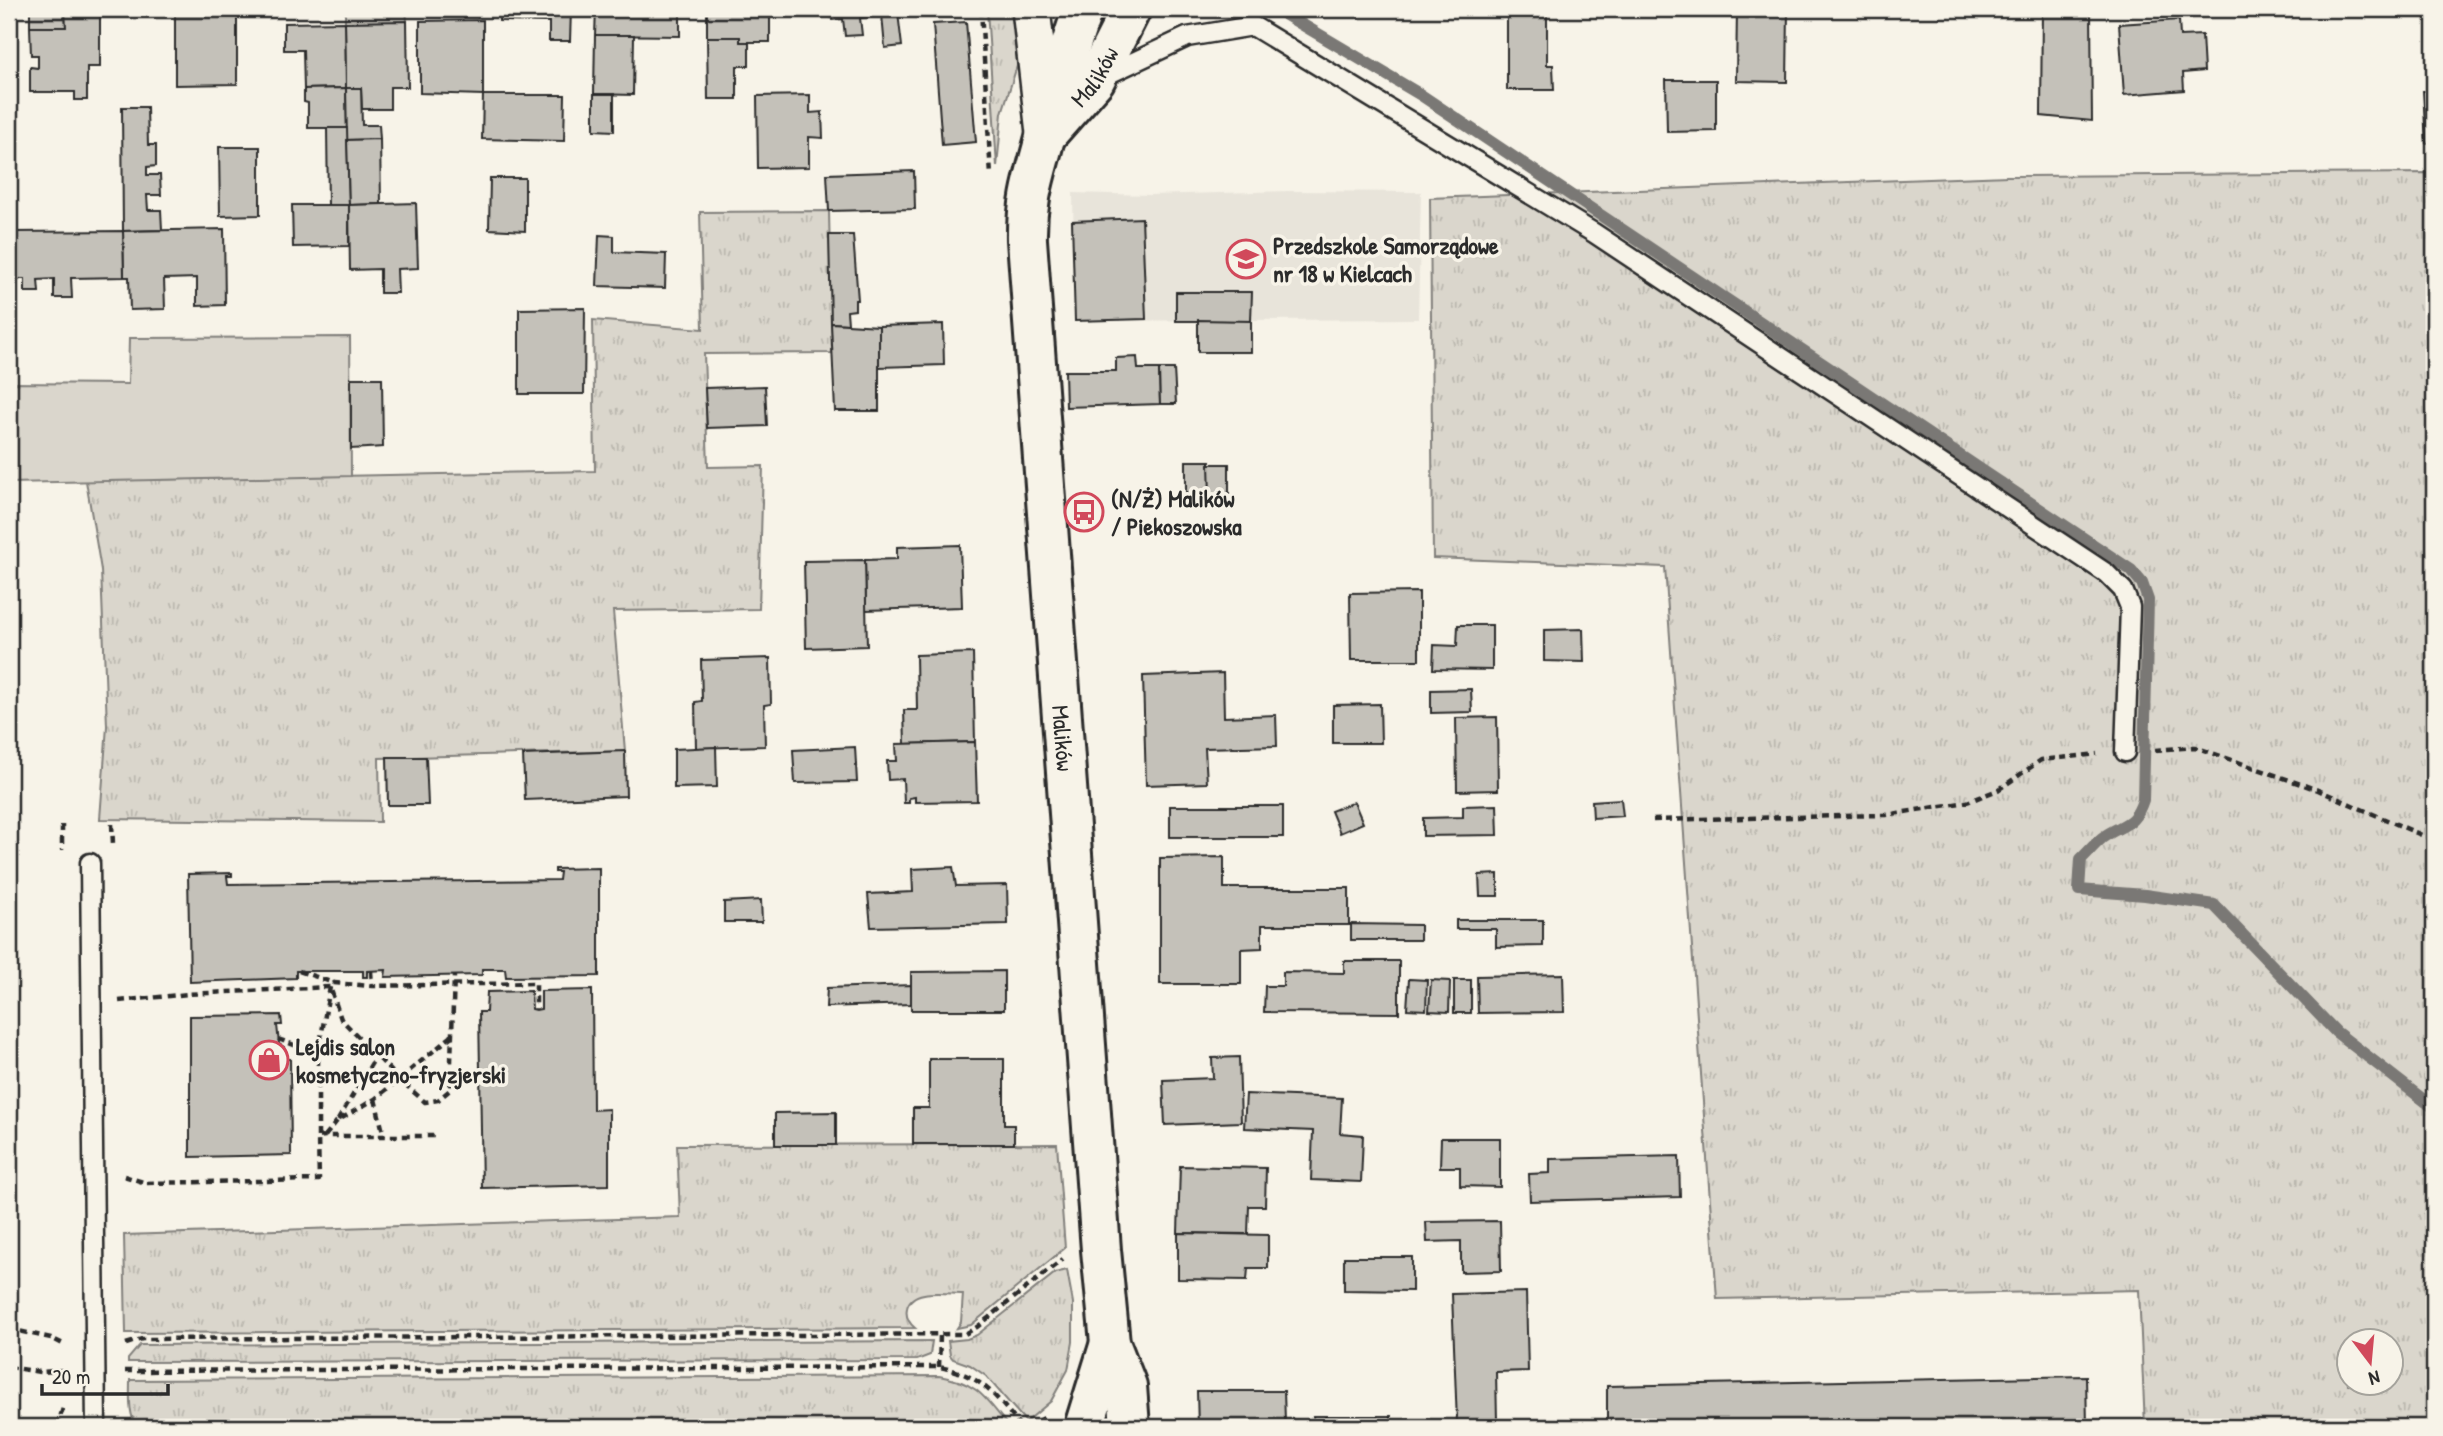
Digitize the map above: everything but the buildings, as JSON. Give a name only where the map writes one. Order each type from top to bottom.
[{"type":"main road","name":"Malików","points":[[1083,9],[1059,79],[1046,136],[1030,187],[1026,218],[1097,1195],[1110,1343],[1127,1386],[1130,1427]]},
{"type":"main road","name":"Malików","points":[[1046,136],[1095,80],[1131,9]]},
{"type":"main road","name":"Malików","points":[[1084,1427],[1110,1343]]},
{"type":"street","points":[[1031,9],[1046,136]]},
{"type":"lane","points":[[1095,80],[1187,37],[1254,26],[1594,233],[2106,573],[2123,590],[2130,607],[2125,752]]},
{"type":"lane","points":[[90,863],[96,1427]]},
{"type":"path","points":[[2162,749],[2194,747],[2318,790],[2426,837],[2434,838]]},
{"type":"path","points":[[1653,820],[1886,815],[1967,802],[1998,790],[2041,760],[2125,752]]},
{"type":"path","points":[[299,971],[332,985]]},
{"type":"path","points":[[371,971],[372,986]]},
{"type":"path","points":[[332,985],[341,1019],[398,1079],[425,1102],[438,1100],[450,1090],[454,976]]},
{"type":"path","points":[[92,1003],[332,985],[536,983],[536,1010]]},
{"type":"path","points":[[118,1175],[146,1182],[319,1180],[318,1054],[332,985]]},
{"type":"path","points":[[337,1121],[375,1099],[454,1034]]},
{"type":"path","points":[[278,1040],[318,1054]]},
{"type":"path","points":[[325,1136],[376,1056]]},
{"type":"path","points":[[375,1099],[384,1136]]},
{"type":"path","points":[[318,1138],[438,1136]]},
{"type":"path","points":[[9,1329],[51,1338],[66,1345],[95,1346],[120,1346],[142,1339],[965,1334],[1072,1253]]},
{"type":"path","points":[[939,1367],[940,1335]]},
{"type":"path","points":[[9,1367],[40,1372],[939,1367],[961,1371],[977,1379],[1021,1427]]},
{"type":"shaded area","name":"Przedszkole Samorządowe nr 18 w Kielcach","points":[[1290,191],[1421,192],[1418,319],[1075,321],[1073,193],[1150,195]]},
{"type":"green space","points":[[345,9],[406,9],[407,21],[345,22]]},
{"type":"green space","points":[[987,9],[1013,9],[1018,51],[1017,66],[1002,113],[997,167]]},
{"type":"green space","points":[[2434,173],[2434,1427],[2145,1427],[2139,1290],[1717,1299],[1665,567],[1433,558],[1430,198],[2008,176]]},
{"type":"green space","points":[[829,211],[832,353],[704,354],[708,467],[763,466],[759,609],[613,611],[625,751],[379,758],[380,822],[100,819],[107,726],[101,570],[86,481],[595,471],[593,320],[703,329],[700,212]]},
{"type":"green space","points":[[350,337],[351,476],[9,483],[9,383],[128,384],[129,338]]},
{"type":"green space","points":[[1057,1144],[1065,1248],[971,1325],[957,1328],[961,1322],[963,1294],[939,1293],[922,1294],[910,1301],[907,1317],[915,1328],[126,1333],[124,1235],[680,1217],[677,1145]]},
{"type":"green space","points":[[1067,1270],[1073,1303],[1073,1342],[1068,1370],[1051,1401],[1026,1422],[986,1376],[970,1365],[953,1359],[948,1341],[977,1335],[1055,1273]]},
{"type":"green space","points":[[932,1341],[930,1355],[917,1360],[128,1362],[140,1345]]},
{"type":"green space","points":[[939,1376],[963,1383],[980,1393],[1009,1427],[137,1427],[132,1416],[130,1398],[130,1380]]},
{"type":"waterway","points":[[1276,9],[1421,95],[2131,570],[2142,583],[2148,600],[2143,800],[2136,816],[2102,838],[2081,859],[2079,890],[2145,895],[2214,905],[2336,1032],[2434,1108]]},
{"type":"place","name":"Przedszkole Samorządowe nr 18 w Kielcach","points":[[1246,259]]},
{"type":"place","name":"(N/Ż) Malików / Piekoszowska","points":[[1084,512]]},
{"type":"place","name":"Lejdis salon kosmetyczno-fryzjerski","points":[[269,1060]]}]
